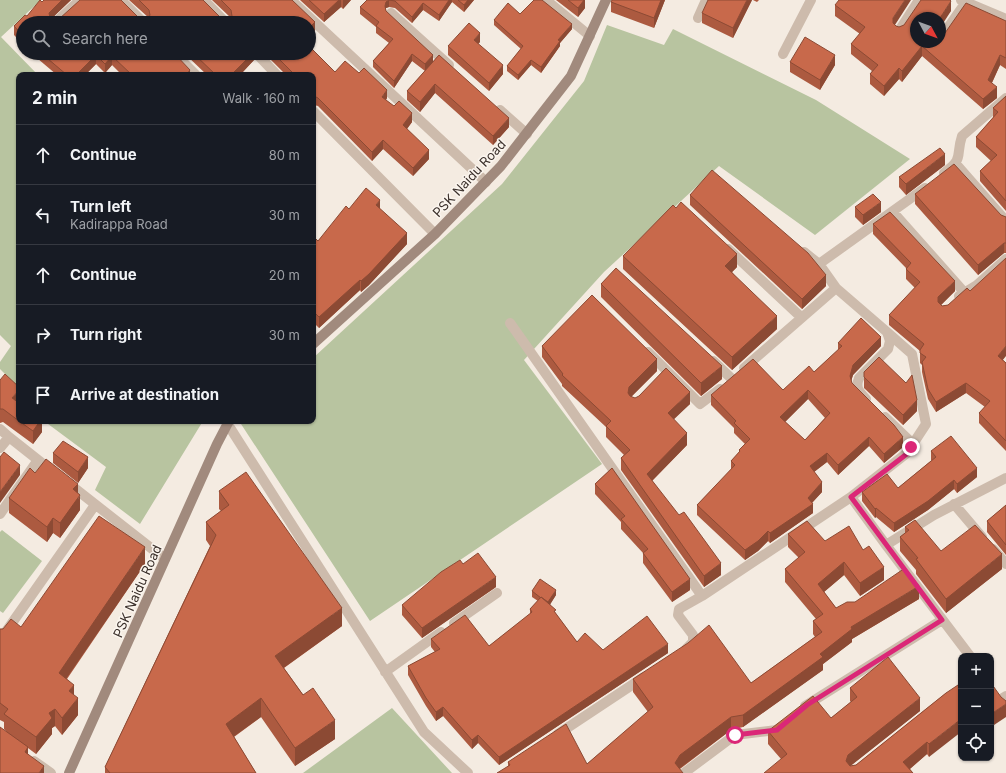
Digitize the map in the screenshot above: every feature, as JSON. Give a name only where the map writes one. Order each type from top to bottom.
[{"type":"street","points":[[63,16],[80,0]]},
{"type":"street","points":[[120,0],[137,16]]},
{"type":"street","points":[[204,0],[219,16]]},
{"type":"street","points":[[292,0],[309,16]]},
{"type":"street","points":[[546,0],[590,36]]},
{"type":"street","name":"PSK Naidu Road","points":[[316,341],[435,234],[486,182],[527,134],[571,76],[606,0]]},
{"type":"street","points":[[698,18],[706,0]]},
{"type":"street","points":[[784,54],[811,0]]},
{"type":"street","points":[[899,31],[919,0]]},
{"type":"street","points":[[946,29],[964,1],[1006,19]]},
{"type":"street","points":[[391,14],[456,71]]},
{"type":"street","points":[[316,23],[486,182]]},
{"type":"street","points":[[181,60],[193,72]]},
{"type":"street","points":[[263,60],[274,72]]},
{"type":"street","points":[[819,264],[893,212],[956,164],[960,157],[960,144],[962,136],[1006,98]]},
{"type":"street","points":[[491,102],[527,134]]},
{"type":"street","points":[[316,114],[435,234]]},
{"type":"street","points":[[956,164],[1006,221]]},
{"type":"street","points":[[893,212],[964,292]]},
{"type":"street","points":[[719,241],[801,317]]},
{"type":"street","points":[[678,655],[693,642],[693,635],[677,613],[679,609],[702,596],[851,497],[908,453],[926,424],[912,354],[836,288],[819,264],[796,245]]},
{"type":"street","points":[[954,301],[964,292],[977,285],[1006,259]]},
{"type":"street","points":[[640,344],[664,373],[700,404],[710,398],[836,288]]},
{"type":"street","points":[[510,324],[702,596]]},
{"type":"street","points":[[887,332],[890,341],[888,349],[859,378],[856,384],[858,390],[909,440],[911,447]]},
{"type":"street","points":[[704,353],[732,379]]},
{"type":"street","name":"PSK Naidu Road","points":[[69,773],[227,424]]},
{"type":"street","points":[[229,424],[424,732],[468,773]]},
{"type":"street","points":[[0,429],[165,559]]},
{"type":"street","points":[[0,448],[9,437]]},
{"type":"street","points":[[0,514],[38,460]]},
{"type":"street","points":[[886,545],[954,504],[1006,478]]},
{"type":"street","points":[[851,497],[886,545],[903,574],[968,653]]},
{"type":"street","points":[[0,640],[95,504]]},
{"type":"street","points":[[954,504],[1006,564]]},
{"type":"street","points":[[385,672],[497,593]]},
{"type":"street","points":[[797,713],[942,620]]},
{"type":"street","points":[[552,738],[651,672]]},
{"type":"street","points":[[994,690],[1004,700]]},
{"type":"street","points":[[684,773],[735,735],[777,730],[787,722]]},
{"type":"street","points":[[25,754],[51,773]]},
{"type":"green space","points":[[0,0],[41,0],[24,16],[16,16],[16,23],[1,37],[16,52],[16,60],[23,60],[35,72],[16,72],[16,385],[0,369],[0,362],[11,346],[0,335]]},
{"type":"green space","points":[[607,25],[664,45],[673,29],[816,100],[910,159],[815,235],[719,166],[604,272],[524,360],[602,464],[370,621],[241,424],[316,424],[316,355],[502,184],[584,81]]},
{"type":"green space","points":[[48,424],[201,424],[140,524],[95,490],[106,467]]},
{"type":"green space","points":[[2,530],[42,561],[3,613],[0,611],[0,532]]},
{"type":"green space","points":[[392,708],[452,773],[303,773]]},
{"type":"building","points":[[40,0],[42,2],[44,0],[62,0],[49,13],[50,16],[27,16]]},
{"type":"building","points":[[80,0],[121,0],[137,16],[62,16]]},
{"type":"building","points":[[139,0],[203,0],[219,16],[150,16],[149,10]]},
{"type":"building","points":[[221,0],[292,0],[309,16],[232,16],[231,10]]},
{"type":"building","points":[[309,0],[339,0],[324,14]]},
{"type":"building","points":[[367,0],[389,0],[386,2],[386,11],[433,55],[425,64],[412,54],[394,81],[373,61],[393,39],[376,26],[379,22],[360,7]]},
{"type":"building","points":[[389,0],[449,0],[439,15],[423,3],[412,17],[395,1]]},
{"type":"building","points":[[458,0],[468,0],[464,5]]},
{"type":"building","points":[[534,0],[542,0],[572,24],[558,40],[560,41],[541,67],[531,60],[518,75],[507,66],[523,46],[494,20],[508,3],[520,14]]},
{"type":"building","points":[[568,0],[584,0],[578,8]]},
{"type":"building","points":[[612,0],[661,0],[654,18],[611,2]]},
{"type":"building","points":[[708,0],[747,0],[733,28],[702,13]]},
{"type":"building","points":[[839,0],[905,0],[893,18],[893,23],[899,27],[904,25],[910,16],[910,48],[920,48],[902,71],[899,68],[884,86],[870,74],[878,65],[851,44],[865,27],[835,5]]},
{"type":"building","points":[[921,0],[951,1],[944,12],[913,12]]},
{"type":"building","points":[[966,3],[1006,21],[1006,58],[1000,55],[988,80],[997,87],[983,99],[924,48],[946,48],[946,32]]},
{"type":"building","points":[[469,23],[480,33],[474,40],[503,65],[489,83],[448,46]]},
{"type":"building","points":[[805,37],[835,55],[820,80],[790,62]]},
{"type":"building","points":[[316,53],[335,72],[345,61],[359,73],[364,68],[387,90],[382,97],[394,106],[399,101],[412,113],[403,125],[429,150],[413,168],[383,140],[372,152],[316,97],[316,72],[292,72],[280,60],[316,60]]},
{"type":"building","points":[[439,55],[509,118],[493,136],[435,84],[420,102],[407,91]]},
{"type":"building","points":[[49,60],[91,60],[79,72],[63,72]]},
{"type":"building","points":[[101,60],[108,60],[105,64]]},
{"type":"building","points":[[116,60],[181,60],[190,70],[188,72],[129,72]]},
{"type":"building","points":[[200,60],[246,60],[234,72],[213,72]]},
{"type":"building","points":[[1006,96],[1006,201],[980,171],[997,155],[976,137],[998,112],[993,108]]},
{"type":"building","points":[[940,148],[945,154],[906,184],[899,177]]},
{"type":"building","points":[[954,164],[1001,215],[1006,217],[1006,243],[1004,243],[978,265],[915,194]]},
{"type":"building","points":[[712,170],[808,253],[826,275],[802,299],[690,195]]},
{"type":"building","points":[[366,188],[380,200],[376,205],[407,233],[369,274],[361,281],[360,280],[319,317],[316,314],[316,239],[318,241],[346,206],[349,209]]},
{"type":"building","points":[[873,194],[881,202],[863,215],[855,207]]},
{"type":"building","points":[[681,202],[737,254],[725,266],[777,316],[732,357],[623,256],[673,205],[676,208]]},
{"type":"building","points":[[890,212],[955,281],[938,297],[938,302],[942,306],[948,305],[967,288],[970,291],[1006,258],[1006,346],[998,356],[1006,363],[1006,441],[979,413],[990,401],[966,383],[936,402],[928,389],[922,362],[926,357],[920,353],[920,350],[924,344],[889,315],[920,282],[906,269],[911,263],[873,224]]},
{"type":"building","points":[[616,268],[722,366],[701,383],[601,284]]},
{"type":"building","points":[[592,295],[657,359],[629,387],[628,393],[630,396],[635,398],[639,396],[666,368],[690,392],[668,413],[687,433],[647,474],[679,515],[684,512],[721,563],[704,576],[621,458],[630,450],[606,426],[611,421],[562,375],[563,374],[542,346]]},
{"type":"building","points":[[861,318],[881,337],[853,365],[850,376],[852,383],[894,425],[903,437],[884,454],[869,437],[838,465],[827,453],[810,466],[822,482],[808,498],[813,504],[770,533],[768,531],[758,541],[745,550],[697,505],[735,465],[731,461],[750,439],[734,423],[736,421],[711,395],[753,359],[783,390],[809,366],[814,372],[842,346],[838,343]],"holes":[[[808,390],[830,413],[805,440],[780,417]]]},
{"type":"building","points":[[879,357],[906,383],[912,375],[917,400],[903,415],[864,377],[864,372]]},
{"type":"building","points":[[5,374],[16,384],[16,393],[12,398],[16,401],[16,419],[3,409],[0,409],[0,380]]},
{"type":"building","points":[[23,424],[38,424],[33,431]]},
{"type":"building","points":[[951,436],[977,468],[957,484],[954,480],[928,501],[894,523],[876,508],[875,509],[862,492],[887,474],[898,488],[936,457],[931,451]]},
{"type":"building","points":[[63,441],[88,457],[78,472],[53,453]]},
{"type":"building","points":[[4,452],[20,465],[0,492],[0,457]]},
{"type":"building","points":[[46,459],[78,484],[73,489],[80,495],[60,523],[53,518],[47,527],[9,498],[30,468],[35,473]]},
{"type":"building","points":[[612,468],[690,579],[672,592],[643,553],[648,549],[621,519],[625,516],[595,484]]},
{"type":"building","points":[[246,472],[342,608],[275,656],[303,695],[313,688],[335,720],[295,748],[261,698],[226,724],[256,773],[110,773],[105,767],[216,535],[206,522],[229,505],[219,491]]},
{"type":"building","points":[[1006,505],[1006,545],[987,521]]},
{"type":"building","points":[[99,516],[145,547],[59,673],[74,685],[69,691],[78,698],[62,718],[55,709],[49,713],[52,718],[36,737],[4,714],[8,709],[0,703],[0,629],[3,629],[11,619],[21,627]]},
{"type":"building","points":[[915,520],[941,551],[975,525],[1002,554],[946,599],[916,559],[918,558],[900,537],[909,530],[905,527]]},
{"type":"building","points":[[807,521],[825,541],[849,526],[863,550],[869,546],[884,567],[860,583],[844,562],[818,584],[836,608],[847,602],[855,602],[905,568],[919,586],[851,627],[852,629],[820,654],[823,657],[743,715],[731,717],[680,755],[675,763],[683,773],[497,773],[510,765],[508,762],[566,724],[587,764],[653,707],[633,679],[688,643],[709,625],[751,683],[822,632],[813,621],[823,614],[785,569],[805,552],[788,534]]},
{"type":"building","points":[[478,553],[496,577],[422,628],[402,605],[441,572],[460,560],[463,564]]},
{"type":"building","points":[[540,579],[556,590],[548,602],[532,591]]},
{"type":"building","points":[[541,597],[556,610],[554,611],[577,642],[585,633],[603,650],[647,616],[668,644],[499,757],[478,735],[472,740],[443,707],[436,712],[426,698],[408,666],[440,649],[431,639],[465,615],[489,646],[532,612],[530,609]]},
{"type":"building","points":[[888,657],[920,698],[848,755],[846,761],[850,766],[856,765],[958,685],[958,721],[929,744],[927,742],[903,762],[913,773],[764,773],[787,754],[768,731],[813,696],[831,718],[857,697],[850,688]]},
{"type":"building","points":[[994,687],[1006,701],[1006,704],[994,712]]},
{"type":"building","points":[[0,727],[28,747],[25,752],[44,766],[39,773],[0,773]]},
{"type":"route","points":[[735,735],[763,730],[777,730],[807,705],[942,620],[851,497],[908,453],[911,447]]}]
